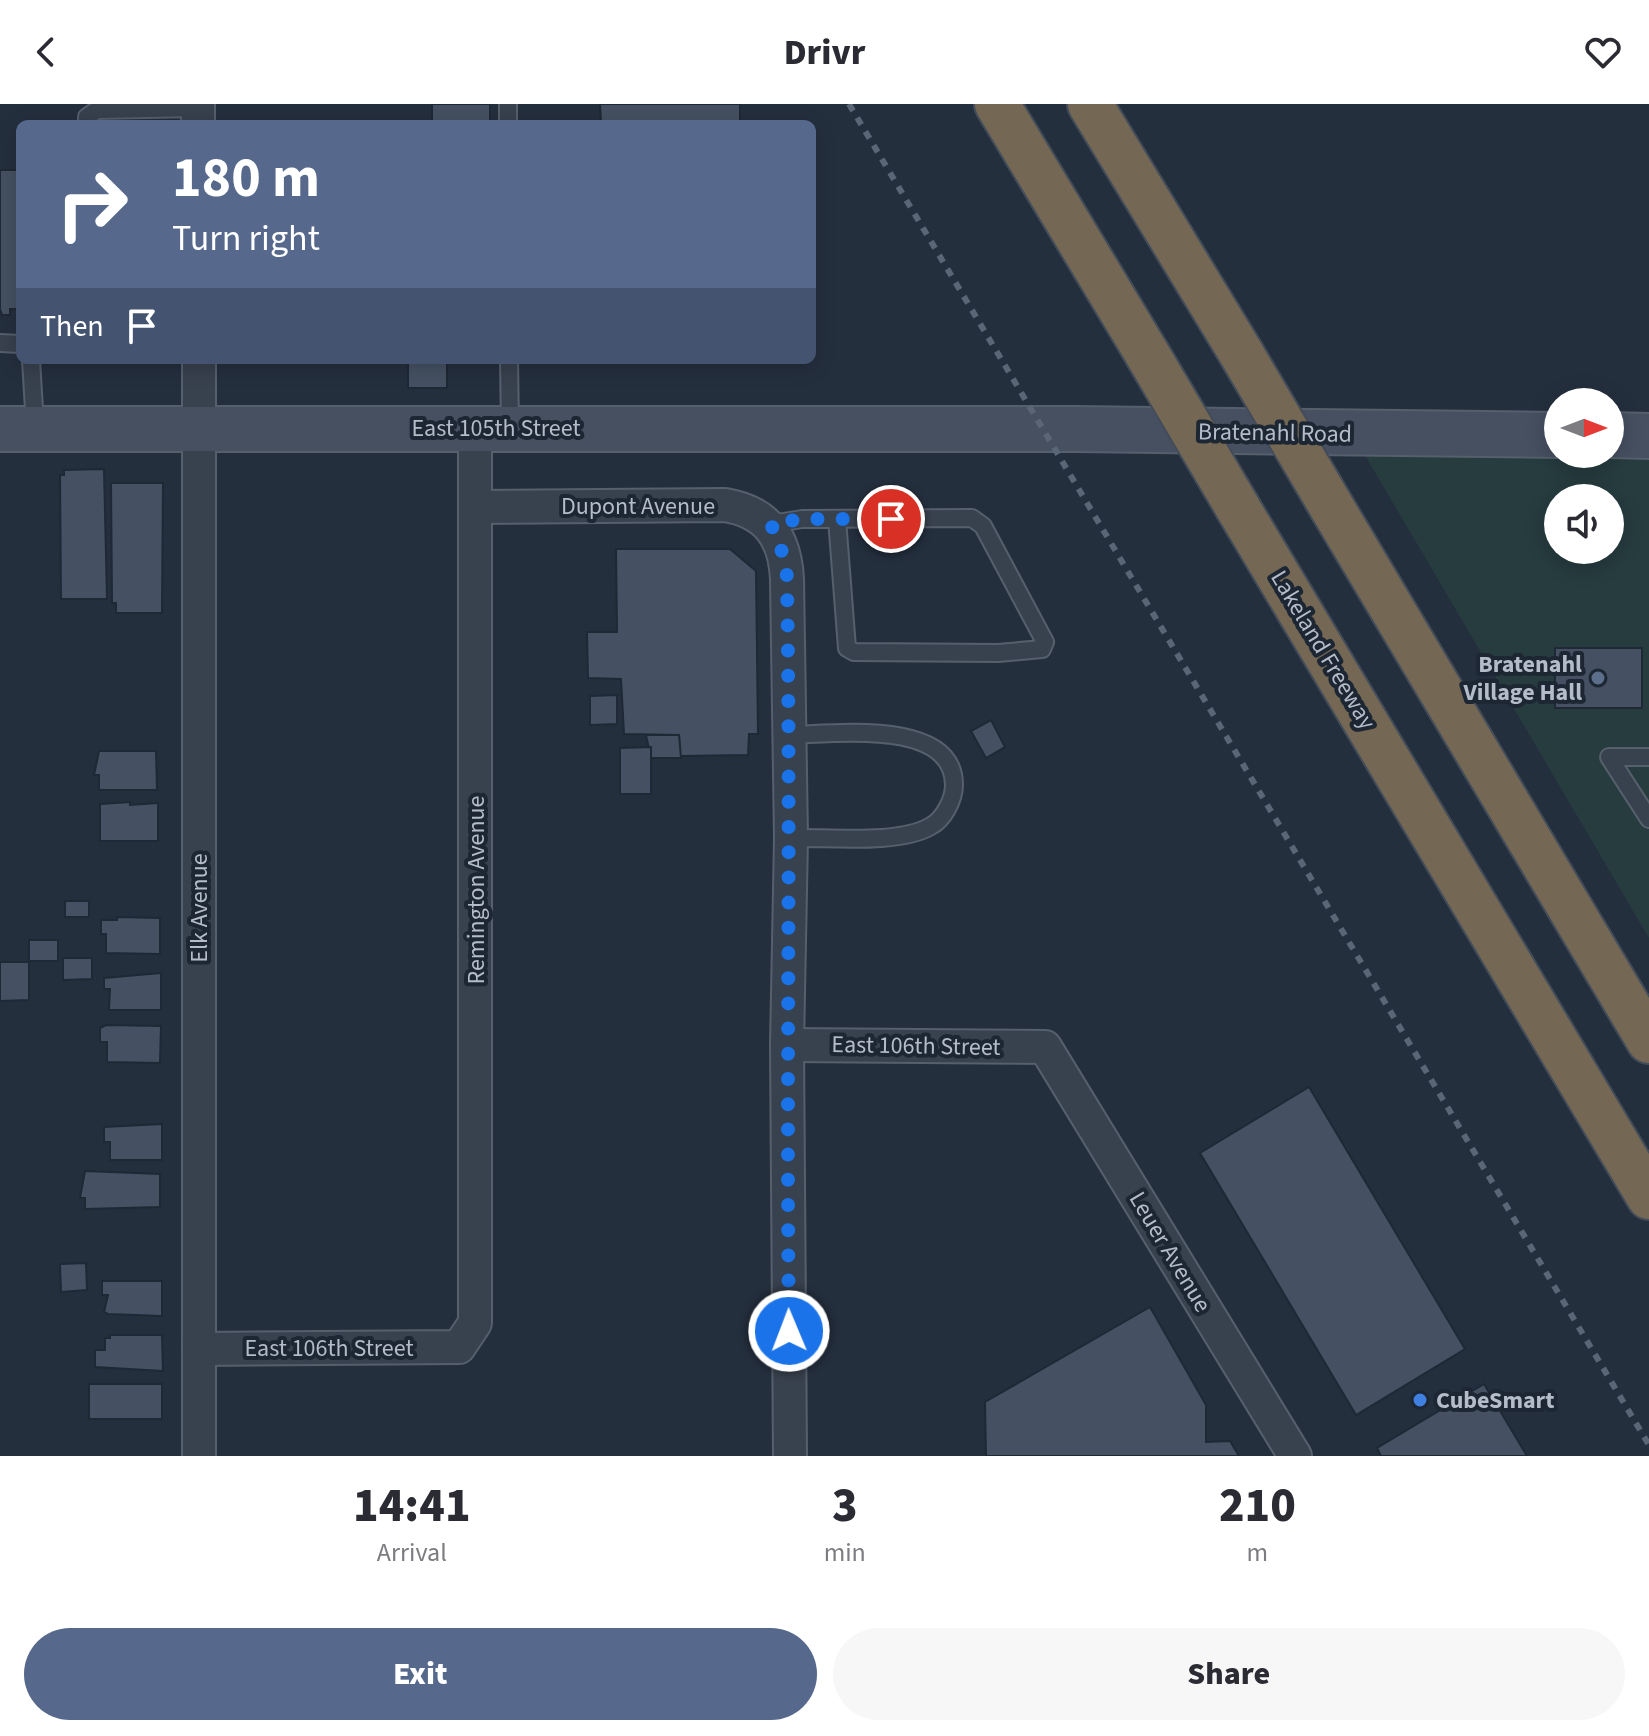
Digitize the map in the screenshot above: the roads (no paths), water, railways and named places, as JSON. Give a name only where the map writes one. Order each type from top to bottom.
[{"type":"highway","name":"Lakeland Freeway","points":[[997,104],[1649,1197]]},
{"type":"highway","points":[[1090,104],[1649,1041]]},
{"type":"street","name":"Elk Avenue","points":[[199,364],[199,1456]]},
{"type":"street","name":"Remington Avenue","points":[[459,1347],[475,1323],[477,507],[492,428]]},
{"type":"street","name":"East 105th Street","points":[[18,430],[993,429]]},
{"type":"street","name":"Bratenahl Road","points":[[993,429],[1544,435]]},
{"type":"street","points":[[1624,435],[1649,436]]},
{"type":"street","name":"Dupont Avenue","points":[[477,507],[725,505],[750,511],[771,524]]},
{"type":"street","points":[[771,524],[786,562],[790,735],[787,1045],[790,1456]]},
{"type":"street","name":"East 106th Street","points":[[787,1045],[1045,1047]]},
{"type":"street","name":"Leuer Avenue","points":[[1045,1047],[1295,1456]]},
{"type":"street","name":"East 106th Street","points":[[199,1349],[459,1347]]},
{"type":"lane","points":[[87,120],[97,110],[198,112]]},
{"type":"lane","points":[[18,430],[30,364]]},
{"type":"lane","points":[[492,428],[508,364]]},
{"type":"lane","points":[[771,524],[837,519],[972,518],[983,526],[1045,642],[1042,649],[982,653],[854,652],[847,648],[837,519]]},
{"type":"lane","points":[[790,735],[909,736],[932,746],[949,763],[954,784],[950,804],[933,826],[911,834],[791,838]]},
{"type":"lane","points":[[1649,757],[1609,757],[1649,819]]},
{"type":"railway","points":[[849,104],[1649,1445]]},
{"type":"place","name":"Bratenahl Village Hall","points":[[1598,678]]},
{"type":"place","name":"CubeSmart","points":[[1420,1400]]}]
